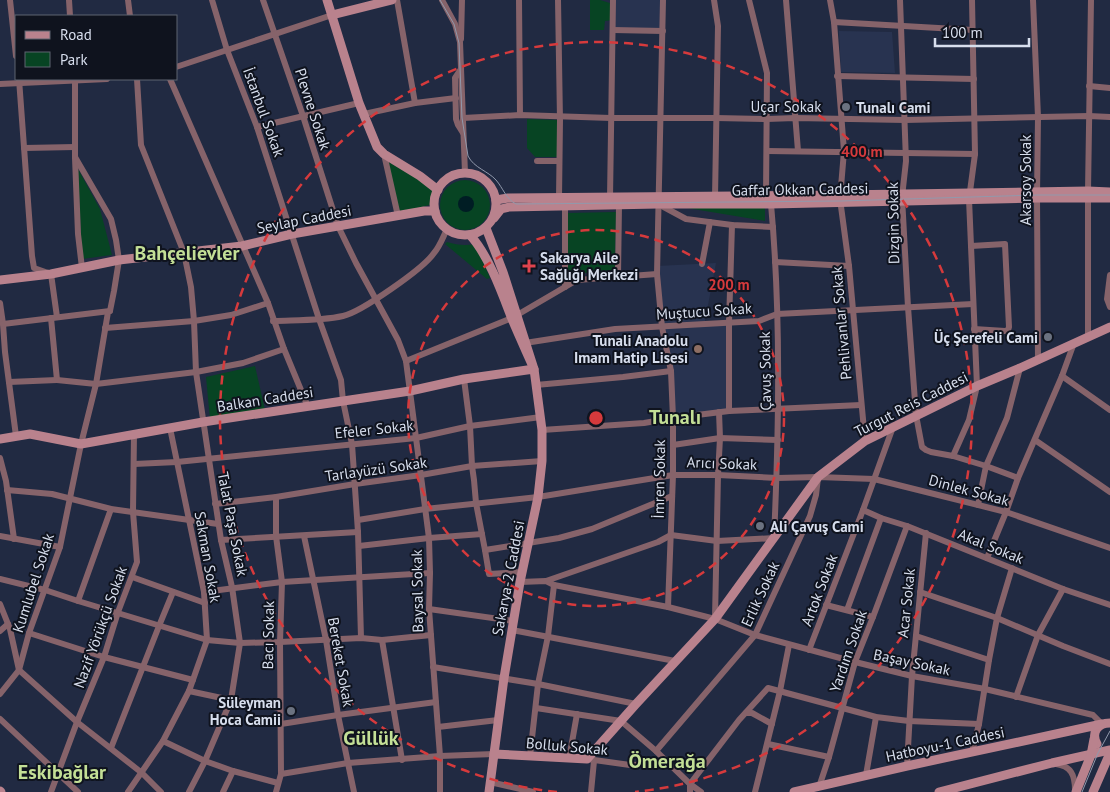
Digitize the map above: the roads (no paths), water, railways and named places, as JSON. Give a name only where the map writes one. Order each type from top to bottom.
[{"type":"main road","points":[[327,0],[359,103],[377,148],[438,190]]},
{"type":"main road","points":[[332,15],[392,0]]},
{"type":"main road","points":[[465,173],[484,179],[491,186],[497,205],[494,218],[486,228],[479,233],[470,235],[454,234],[437,218],[435,211],[435,200],[438,190],[443,183],[457,174],[465,173]]},
{"type":"main road","name":"Gaffar Okkan Caddesi","points":[[494,218],[501,209],[509,207],[610,198],[658,201],[768,200],[1110,192]]},
{"type":"main road","name":"Gaffar Okkan Caddesi","points":[[1088,194],[1110,198]]},
{"type":"main road","name":"Gaffar Okkan Caddesi","points":[[496,200],[508,198],[619,205],[715,197],[768,200]]},
{"type":"main road","name":"Seylap Caddesi","points":[[0,280],[51,274],[119,260],[242,246],[292,234],[424,211],[435,211]]},
{"type":"main road","name":"Sakarya-2 Caddesi","points":[[486,228],[503,272],[514,317],[534,369]]},
{"type":"main road","points":[[470,235],[480,246],[514,317]]},
{"type":"main road","name":"Sakarya-2 Caddesi","points":[[489,792],[504,678],[520,582],[538,497],[542,461],[541,417],[534,369],[514,317]]},
{"type":"main road","name":"Turgut Reis Caddesi","points":[[591,760],[621,721],[715,619],[818,477],[865,441],[894,426],[977,386],[1110,327]]},
{"type":"main road","name":"Balkan Caddesi","points":[[0,439],[30,434],[81,444],[203,422],[410,391],[464,379],[534,369]]},
{"type":"main road","points":[[1076,792],[1091,755],[1096,730],[1107,722]]},
{"type":"main road","name":"Hatboyu-1 Caddesi","points":[[794,792],[1107,722]]},
{"type":"main road","points":[[1094,739],[1099,747],[1110,751]]},
{"type":"main road","points":[[939,792],[958,790],[1052,763],[1110,751]]},
{"type":"main road","points":[[1093,792],[1110,751]]},
{"type":"main road","name":"Bolluk Sokak","points":[[494,754],[591,760]]},
{"type":"street","points":[[10,0],[15,47]]},
{"type":"street","points":[[69,0],[70,15]]},
{"type":"street","points":[[128,0],[130,15]]},
{"type":"street","name":"İstanbul Sokak","points":[[212,0],[227,50],[257,127],[319,319],[341,380],[352,444],[358,520],[361,638]]},
{"type":"street","name":"Plevne Sokak","points":[[263,0],[338,226],[376,298]]},
{"type":"street","points":[[397,0],[415,103]]},
{"type":"street","points":[[442,0],[455,24],[460,42]]},
{"type":"street","points":[[462,0],[460,42],[465,173]]},
{"type":"street","points":[[519,0],[520,116]]},
{"type":"street","points":[[558,0],[559,161],[565,287]]},
{"type":"street","points":[[610,198],[612,0]]},
{"type":"street","name":"İmren Sokak","points":[[663,0],[657,274],[662,327],[671,370],[673,418],[668,606]]},
{"type":"street","points":[[714,0],[718,26],[715,197]]},
{"type":"street","name":"Çavuş Sokak","points":[[749,0],[767,73],[768,200],[773,226],[777,314],[778,440],[774,538]]},
{"type":"street","points":[[786,0],[798,151]]},
{"type":"street","name":"Pehlivanlar Sokak","points":[[830,0],[834,22],[844,151],[841,199],[865,441]]},
{"type":"street","name":"Dizgin Sokak","points":[[900,0],[906,161],[902,197],[916,415],[922,447],[931,452],[953,456]]},
{"type":"street","points":[[972,0],[975,154],[969,196],[977,386],[969,420],[953,456],[1018,478]]},
{"type":"street","name":"Akarsoy Sokak","points":[[1033,0],[1038,117],[1038,360]]},
{"type":"street","points":[[1088,337],[1091,0]]},
{"type":"street","points":[[178,66],[332,15]]},
{"type":"street","points":[[834,22],[973,30]]},
{"type":"street","points":[[613,30],[662,31]]},
{"type":"street","points":[[461,69],[455,78],[456,119],[463,134]]},
{"type":"street","points":[[838,76],[974,79]]},
{"type":"street","points":[[0,84],[19,81],[75,80],[75,156],[78,234],[82,268]]},
{"type":"street","name":"Talat Paşa Sokak","points":[[137,80],[141,145],[184,253],[192,287],[196,372],[218,524],[232,587],[240,643],[231,700],[189,792]]},
{"type":"street","points":[[170,80],[268,304],[284,350],[308,407]]},
{"type":"street","points":[[19,81],[32,256],[34,268],[51,274],[57,380]]},
{"type":"street","points":[[1089,86],[1110,88]]},
{"type":"street","points":[[364,114],[415,103],[456,98]]},
{"type":"street","points":[[257,127],[359,103]]},
{"type":"street","name":"Uçar Sokak","points":[[463,118],[520,116],[905,120],[1110,117]]},
{"type":"street","points":[[24,148],[75,147]]},
{"type":"street","points":[[767,151],[975,154]]},
{"type":"street","points":[[384,154],[398,216]]},
{"type":"street","name":"Kumlubel Sokak","points":[[0,694],[19,670],[29,633],[60,547],[69,498],[96,384],[119,260],[111,218],[75,156]]},
{"type":"street","points":[[537,161],[559,161]]},
{"type":"street","points":[[658,201],[686,219],[732,225],[773,226]]},
{"type":"street","points":[[618,276],[619,205]]},
{"type":"street","points":[[702,264],[710,222]]},
{"type":"street","points":[[729,411],[732,225]]},
{"type":"street","points":[[274,321],[319,319],[351,314],[418,269],[434,253],[447,229]]},
{"type":"street","points":[[971,246],[1005,244],[1009,328],[1005,331],[974,329]]},
{"type":"street","points":[[775,262],[849,266]]},
{"type":"street","points":[[406,362],[514,317],[577,280],[657,274]]},
{"type":"street","points":[[1110,275],[1107,299],[1110,307]]},
{"type":"street","name":"Baysal Sokak","points":[[376,298],[398,340],[406,362],[410,391],[429,538],[429,609],[440,756],[440,792]]},
{"type":"street","points":[[0,304],[3,324],[2,352],[9,382],[16,436]]},
{"type":"street","points":[[105,328],[194,321],[231,315],[268,304]]},
{"type":"street","name":"Muştucu Sokak","points":[[525,343],[615,329],[759,321],[777,314],[973,304]]},
{"type":"street","points":[[3,324],[110,311]]},
{"type":"street","points":[[987,558],[1074,344]]},
{"type":"street","points":[[9,382],[57,380],[96,384],[196,372],[243,363],[284,350]]},
{"type":"street","points":[[978,505],[986,466],[1007,418],[1020,368]]},
{"type":"street","points":[[536,385],[623,377],[671,370]]},
{"type":"street","points":[[1062,376],[1110,410]]},
{"type":"street","points":[[464,379],[476,503],[489,574],[522,572]]},
{"type":"street","points":[[542,430],[644,423],[729,411],[861,405]]},
{"type":"street","points":[[715,619],[720,438],[719,412]]},
{"type":"street","name":"Efeler Sokak","points":[[134,464],[177,462],[416,438],[470,426],[541,417]]},
{"type":"street","name":"Artok Sokak","points":[[809,650],[894,426]]},
{"type":"street","name":"Sakman Sokak","points":[[128,792],[163,741],[189,691],[207,640],[204,592],[170,428]]},
{"type":"street","name":"Nazif Yörükçü Sokak","points":[[51,792],[104,657],[118,612],[137,562],[133,512],[134,434]]},
{"type":"street","points":[[673,445],[720,438],[778,440]]},
{"type":"street","points":[[1035,440],[1110,492]]},
{"type":"street","points":[[0,458],[14,539]]},
{"type":"street","name":"Tarlayüzü Sokak","points":[[215,504],[421,476],[472,466],[542,461]]},
{"type":"street","name":"Arıcı Sokak","points":[[358,520],[425,509],[538,497],[673,474],[777,478],[818,477]]},
{"type":"street","name":"Dinlek Sokak","points":[[818,477],[874,479],[1006,512],[1110,548]]},
{"type":"street","name":"Erlik Sokak","points":[[656,752],[755,635],[810,516],[816,495],[818,477]]},
{"type":"street","points":[[7,490],[52,494],[111,509],[218,524]]},
{"type":"street","points":[[486,550],[559,538],[592,529],[672,496]]},
{"type":"street","name":"Bacı Sokak","points":[[276,497],[276,536],[282,582],[280,642],[282,774]]},
{"type":"street","points":[[78,601],[111,509]]},
{"type":"street","name":"Akal Sokak","points":[[863,510],[1110,606]]},
{"type":"street","points":[[847,610],[881,518]]},
{"type":"street","name":"Yardım Sokak","points":[[819,787],[855,662],[908,526]]},
{"type":"street","points":[[221,540],[358,532]]},
{"type":"street","name":"Acar Sokak","points":[[907,766],[912,676],[926,533]]},
{"type":"street","points":[[359,546],[482,534]]},
{"type":"street","points":[[0,536],[60,547]]},
{"type":"street","name":"Bereket Sokak","points":[[304,536],[326,640],[338,715],[354,792]]},
{"type":"street","points":[[520,582],[546,581],[658,542],[670,536],[717,541],[774,538]]},
{"type":"street","points":[[972,752],[979,724],[997,618],[1012,568]]},
{"type":"street","points":[[204,592],[282,582],[430,573]]},
{"type":"street","points":[[132,577],[205,603]]},
{"type":"street","points":[[0,579],[45,590],[207,640],[240,643],[361,638],[382,640],[431,635]]},
{"type":"street","name":"Başay Sokak","points":[[546,581],[554,585],[668,606],[715,619],[755,635],[789,645],[912,676],[985,689],[1093,715],[1107,722]]},
{"type":"street","points":[[530,756],[538,684],[548,636],[554,585]]},
{"type":"street","points":[[1016,697],[1038,635],[1063,589]]},
{"type":"street","points":[[111,748],[174,592]]},
{"type":"street","points":[[920,592],[997,618],[1110,664]]},
{"type":"street","points":[[0,604],[8,624],[19,670],[77,722],[142,773],[161,792]]},
{"type":"street","points":[[826,606],[873,617]]},
{"type":"street","points":[[429,609],[513,625],[548,636],[675,661]]},
{"type":"street","points":[[0,631],[8,624]]},
{"type":"street","points":[[29,633],[104,657],[193,680]]},
{"type":"street","points":[[916,636],[989,660]]},
{"type":"street","points":[[382,640],[402,760]]},
{"type":"street","points":[[755,792],[768,744],[789,645]]},
{"type":"street","points":[[432,667],[538,684],[636,704]]},
{"type":"street","points":[[690,792],[690,784],[739,720],[768,688],[842,708],[909,722],[979,724]]},
{"type":"street","points":[[189,691],[280,708]]},
{"type":"street","points":[[281,724],[436,702]]},
{"type":"street","points":[[536,708],[621,721],[701,792]]},
{"type":"street","points":[[746,713],[752,713],[772,724]]},
{"type":"street","points":[[569,758],[577,714]]},
{"type":"street","points":[[866,775],[876,716]]},
{"type":"street","points":[[0,719],[78,792]]},
{"type":"street","points":[[438,727],[498,720]]},
{"type":"street","points":[[163,741],[233,771],[278,783]]},
{"type":"street","points":[[768,744],[829,757]]},
{"type":"street","points":[[276,792],[282,774],[348,764],[440,756],[494,754]]},
{"type":"street","points":[[591,760],[591,792]]},
{"type":"street","name":"Bolluk Sokak","points":[[591,760],[630,765],[668,764]]},
{"type":"street","points":[[1052,763],[1064,765],[1069,769],[1075,782],[1076,792]]},
{"type":"street","points":[[223,792],[233,771]]},
{"type":"street","points":[[490,782],[530,792]]},
{"type":"tram line","points":[[440,0],[454,24],[459,43],[462,118],[468,156],[474,164],[496,180],[507,196],[516,204],[841,201],[1037,195],[1110,195]]},
{"type":"tram line","points":[[1082,792],[1098,753],[1110,731]]},
{"type":"place","name":"Tunalı Cami","points":[[846,107]]},
{"type":"place","name":"Sakarya Aile Sağlığı Merkezi","points":[[529,266]]},
{"type":"place","name":"Üç Şerefeli Cami","points":[[1048,337]]},
{"type":"place","name":"Tunali Anadolu Imam Hatip Lisesi","points":[[698,349]]},
{"type":"place","name":"Ali Çavuş Cami","points":[[760,526]]},
{"type":"place","name":"Süleyman Hoca Camii","points":[[291,711]]},
{"type":"district","name":"Bahçelievler","points":[[187,253]]},
{"type":"district","name":"Tunalı","points":[[675,417]]},
{"type":"district","name":"Güllük","points":[[371,738]]},
{"type":"district","name":"Ömerağa","points":[[667,761]]},
{"type":"district","name":"Eskibağlar","points":[[62,772]]}]
